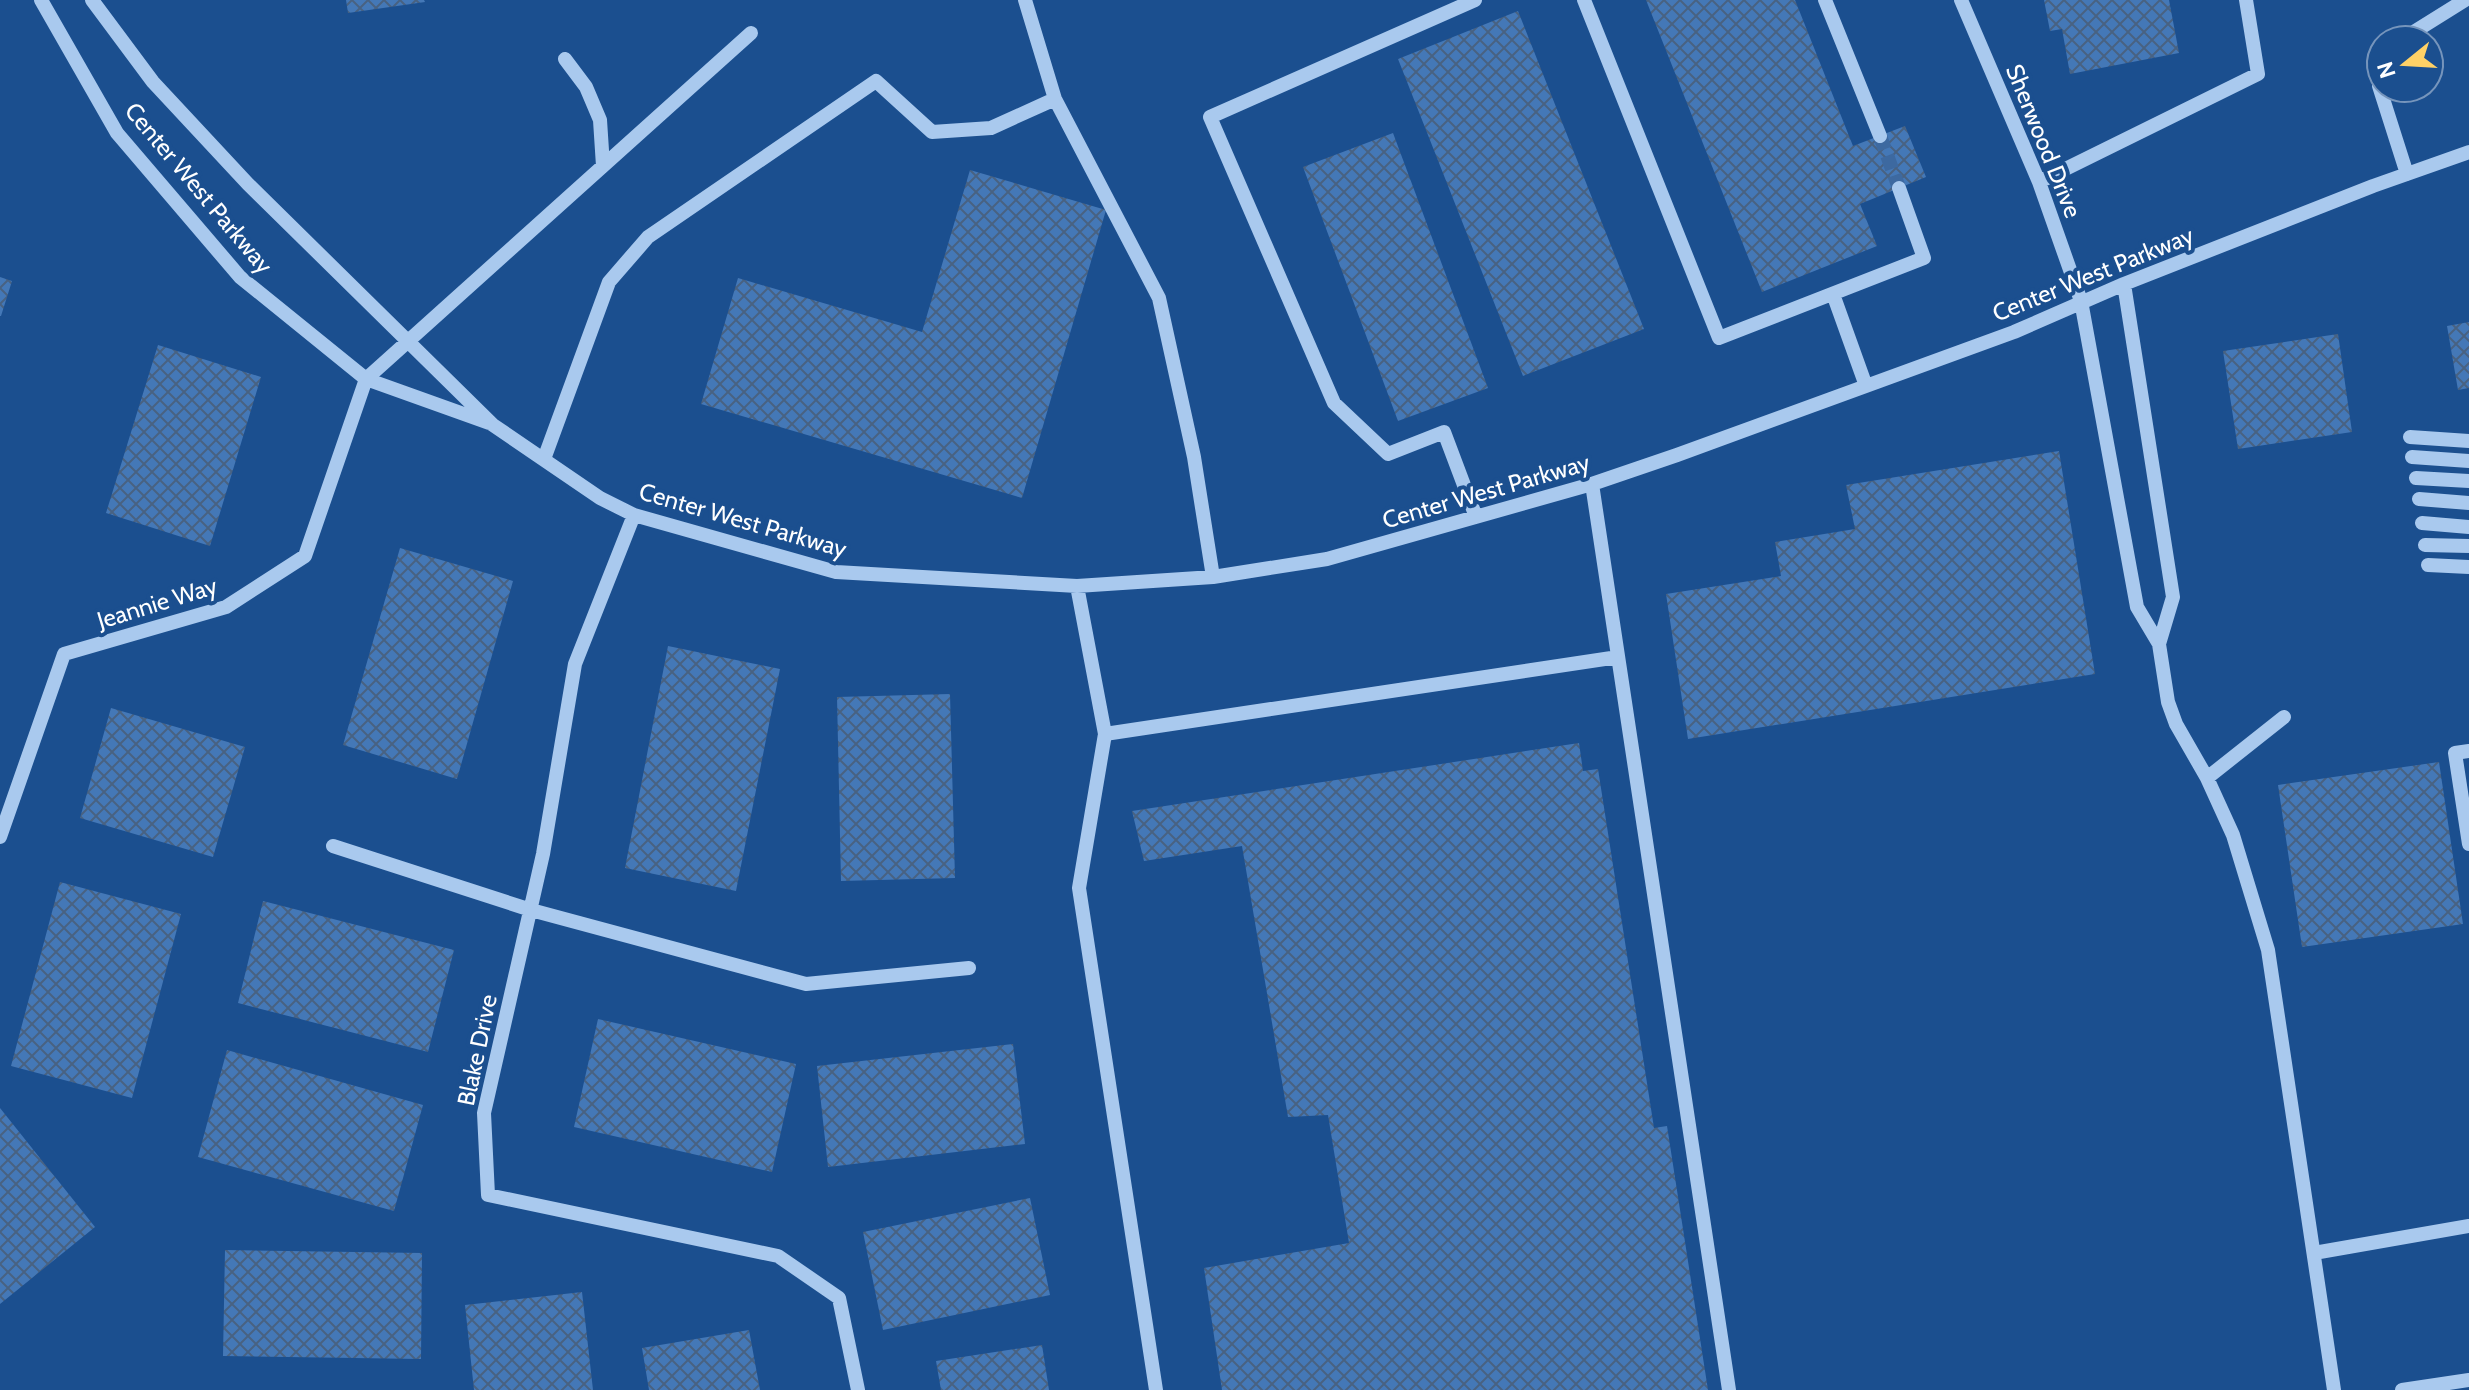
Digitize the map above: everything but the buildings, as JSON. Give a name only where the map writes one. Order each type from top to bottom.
[{"type":"street","name":"Center West Parkway","points":[[41,0],[117,133],[240,277],[366,379],[493,425]]},
{"type":"street","name":"Center West Parkway","points":[[92,0],[153,82],[248,184],[493,425],[600,498],[634,515],[836,572],[1077,586],[1213,577],[1327,559],[1592,484],[2014,332],[2081,301],[2469,152]]},
{"type":"street","points":[[1025,0],[1055,99],[1159,298],[1194,457],[1213,577]]},
{"type":"street","points":[[1475,0],[1210,117],[1334,403],[1388,454],[1444,432],[1476,517]]},
{"type":"street","points":[[1584,0],[1719,338],[1924,258],[1899,188]]},
{"type":"street","points":[[1825,0],[1880,136]]},
{"type":"street","name":"Sherwood Drive","points":[[1961,0],[2039,182],[2081,301],[2137,607],[2159,644]]},
{"type":"street","points":[[2039,182],[2258,74],[2246,0]]},
{"type":"street","points":[[2427,24],[2465,0]]},
{"type":"street","points":[[366,379],[751,33]]},
{"type":"street","points":[[565,59],[586,87],[600,120],[603,166]]},
{"type":"street","points":[[544,459],[609,282],[648,237],[876,81],[932,132],[991,128],[1055,99]]},
{"type":"street","points":[[2385,104],[2407,174]]},
{"type":"street","points":[[2124,284],[2173,597],[2159,644],[2168,702],[2176,724],[2207,778],[2233,835],[2268,950],[2334,1390]]},
{"type":"street","points":[[1833,294],[1866,386]]},
{"type":"street","name":"Jeannie Way","points":[[0,837],[64,654],[226,607],[305,556],[366,379]]},
{"type":"street","points":[[2410,437],[2469,441]]},
{"type":"street","points":[[2412,457],[2469,461]]},
{"type":"street","points":[[2416,478],[2469,481]]},
{"type":"street","points":[[1592,484],[1729,1390]]},
{"type":"street","points":[[2419,499],[2469,503]]},
{"type":"street","name":"Blake Drive","points":[[634,515],[575,664],[543,854],[484,1113],[488,1195],[778,1256],[839,1298],[858,1390]]},
{"type":"street","points":[[2422,523],[2469,527]]},
{"type":"street","points":[[2425,545],[2469,546]]},
{"type":"street","points":[[2428,565],[2469,567]]},
{"type":"street","points":[[1077,586],[1105,734],[1079,888],[1156,1390]]},
{"type":"street","points":[[1105,734],[1618,657]]},
{"type":"street","points":[[2207,778],[2284,717]]},
{"type":"street","points":[[2469,751],[2455,753],[2469,844]]},
{"type":"street","points":[[333,846],[531,910],[806,984],[969,968]]},
{"type":"street","points":[[2314,1253],[2469,1226]]},
{"type":"street","points":[[2402,1390],[2469,1380]]},
{"type":"tunnel","points":[[1880,136],[1899,188]]}]
